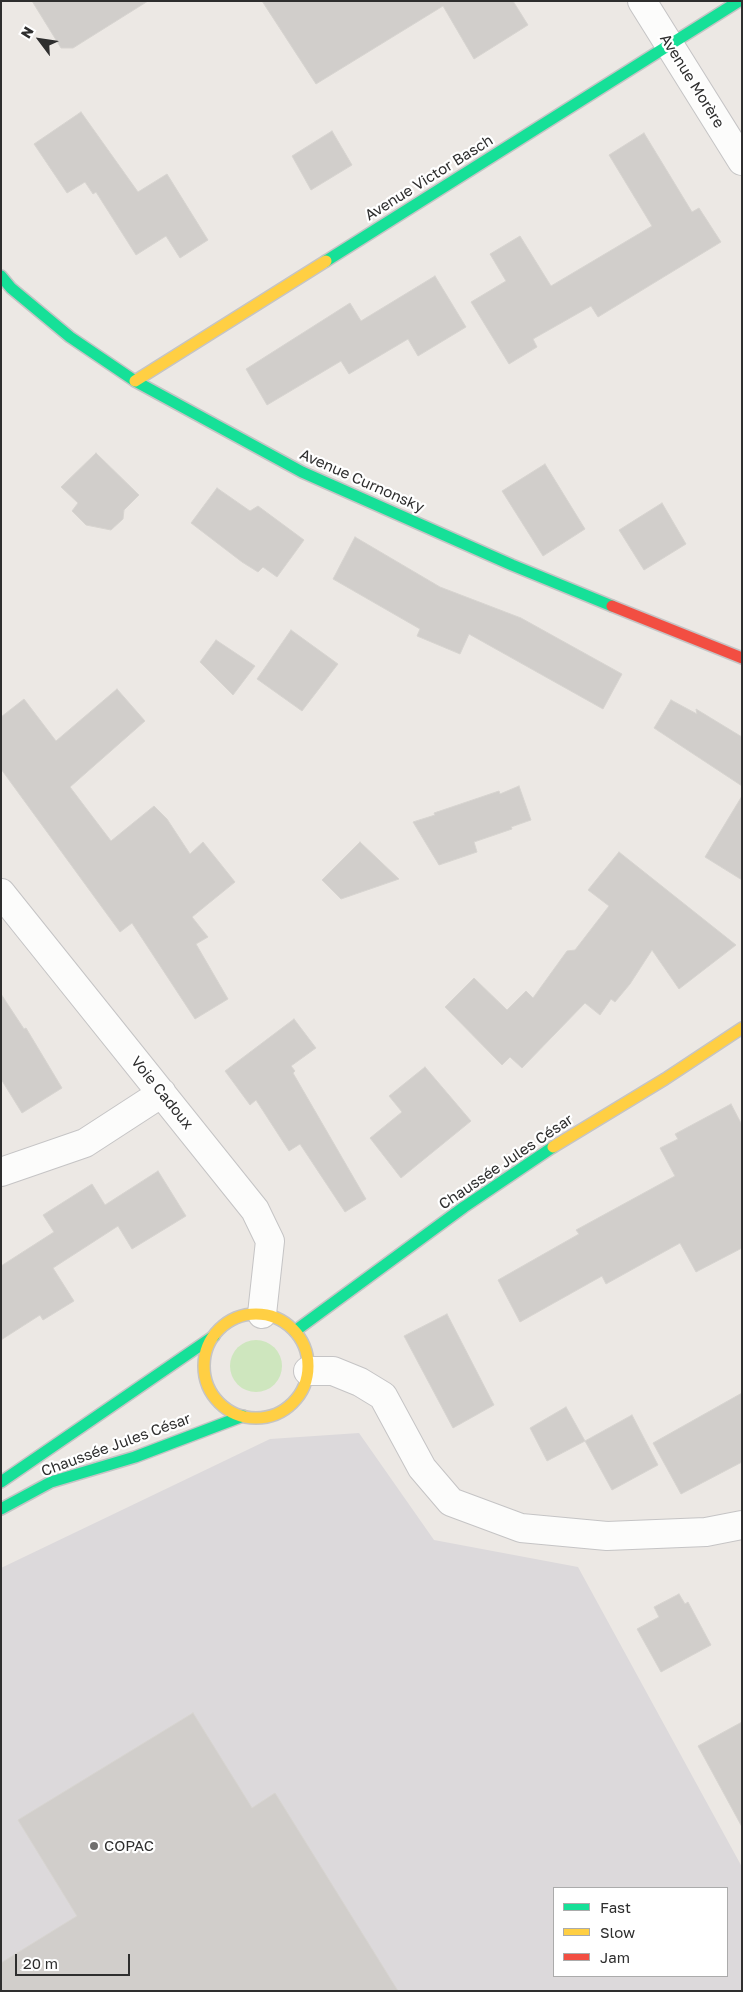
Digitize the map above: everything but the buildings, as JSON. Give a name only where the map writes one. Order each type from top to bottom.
[{"type":"street","name":"Avenue Morère","points":[[642,1],[742,161]]},
{"type":"street","name":"Avenue Victor Basch","points":[[135,381],[739,1]]},
{"type":"street","name":"Avenue Curnonsky","points":[[1,276],[11,288],[70,337],[135,381],[302,472],[512,565],[742,658]]},
{"type":"street","name":"Voie Cadoux","points":[[1,893],[255,1210],[270,1241],[262,1314]]},
{"type":"street","name":"Chaussée Jules César","points":[[295,1331],[464,1207],[542,1154],[665,1079],[742,1028]]},
{"type":"street","points":[[1,1172],[85,1143],[162,1093]]},
{"type":"street","points":[[262,1314],[286,1323],[295,1331],[303,1343],[308,1371],[301,1392],[290,1405],[276,1414],[259,1418],[243,1416],[227,1409],[215,1398],[207,1384],[204,1367],[206,1350],[214,1336],[227,1322],[238,1317],[262,1314]]},
{"type":"street","name":"Chaussée Jules César","points":[[1,1482],[214,1336]]},
{"type":"street","points":[[308,1371],[333,1371],[360,1382],[383,1396],[422,1468],[451,1502],[521,1528],[607,1536],[706,1532],[742,1525]]},
{"type":"street","name":"Chaussée Jules César","points":[[1,1509],[51,1482],[135,1457],[243,1416]]},
{"type":"shaded area","points":[[359,1433],[434,1540],[578,1567],[742,1867],[742,1991],[1,1991],[1,1568],[270,1439]]},
{"type":"green space","points":[[251,1340],[261,1340],[270,1344],[278,1352],[282,1366],[278,1380],[270,1388],[261,1392],[251,1392],[242,1388],[234,1380],[230,1371],[230,1361],[234,1352],[242,1344]]},
{"type":"traffic: fast","points":[[326,261],[739,1]]},
{"type":"traffic: fast","points":[[1,276],[11,288],[70,337],[135,381],[302,472],[512,565],[612,606]]},
{"type":"traffic: fast","points":[[295,1331],[464,1207],[553,1147]]},
{"type":"traffic: fast","points":[[1,1482],[214,1336]]},
{"type":"traffic: fast","points":[[1,1509],[51,1482],[135,1457],[243,1416]]},
{"type":"traffic: slow","points":[[135,381],[326,261]]},
{"type":"traffic: slow","points":[[553,1147],[665,1079],[742,1028]]},
{"type":"traffic: slow","points":[[256,1314],[276,1318],[293,1329],[304,1346],[308,1366],[304,1386],[293,1403],[276,1414],[256,1418],[236,1414],[219,1403],[208,1386],[204,1366],[208,1346],[219,1329],[236,1318],[256,1314]]},
{"type":"traffic: jam","points":[[612,606],[742,658]]},
{"type":"place","name":"COPAC","points":[[94,1846]]}]
